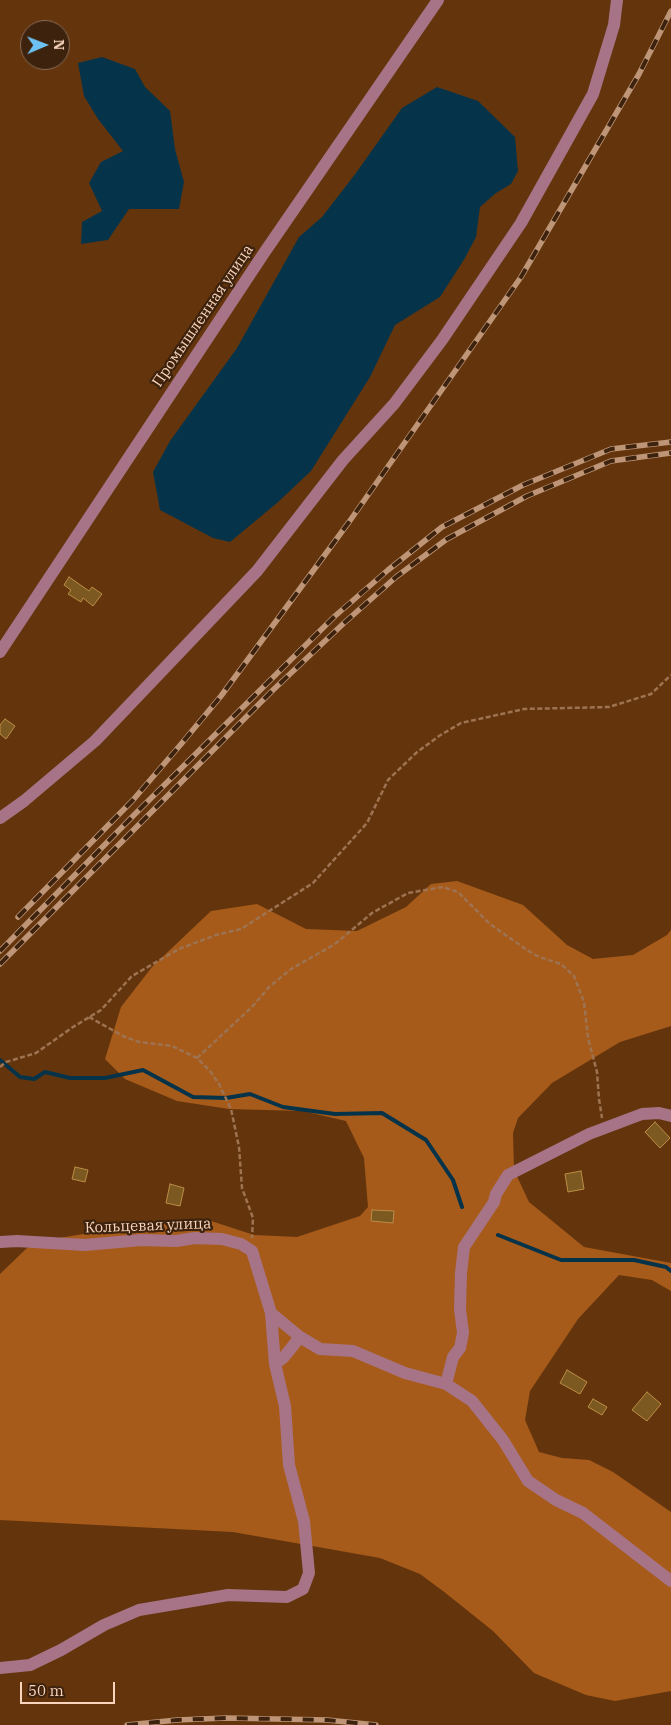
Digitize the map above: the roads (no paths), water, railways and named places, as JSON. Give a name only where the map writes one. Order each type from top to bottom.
[{"type":"street","name":"Промышленная улица","points":[[0,652],[4,638],[264,253],[438,0]]},
{"type":"street","points":[[0,818],[94,741],[251,577],[344,460],[394,404],[442,340],[521,223],[594,94],[614,25],[617,0]]},
{"type":"street","points":[[446,1384],[453,1357],[460,1348],[462,1333],[460,1309],[464,1247],[494,1202],[496,1194],[508,1176],[589,1134],[642,1114],[659,1113],[671,1116]]},
{"type":"street","name":"Кольцевая улица","points":[[0,1242],[17,1241],[86,1246],[141,1240],[196,1238],[241,1244],[252,1251],[270,1313]]},
{"type":"street","points":[[270,1313],[300,1337],[320,1349],[353,1351],[405,1373],[446,1384],[472,1401],[503,1440],[528,1481],[556,1500],[583,1514],[671,1581]]},
{"type":"street","points":[[0,1668],[30,1665],[61,1650],[104,1625],[139,1610],[228,1595],[287,1597],[303,1589],[309,1573],[304,1521],[289,1465],[285,1406],[275,1364],[270,1313]]},
{"type":"street","points":[[275,1364],[284,1357],[300,1337]]},
{"type":"water","points":[[102,57],[135,69],[145,87],[170,111],[175,149],[184,182],[179,209],[129,209],[108,240],[81,244],[82,222],[102,211],[89,183],[101,162],[123,151],[98,119],[84,96],[78,63]]},
{"type":"water","points":[[437,87],[478,101],[515,137],[518,171],[511,184],[496,193],[480,207],[476,237],[440,297],[395,325],[370,377],[311,471],[277,503],[230,542],[213,538],[160,510],[153,472],[170,441],[237,348],[299,237],[322,217],[402,108]]},
{"type":"waterway","points":[[0,1060],[20,1077],[34,1079],[45,1072],[70,1078],[105,1078],[143,1070],[193,1097],[226,1098],[250,1094],[283,1107],[335,1114],[382,1113],[426,1140],[453,1180],[462,1207]]},
{"type":"waterway","points":[[498,1235],[561,1260],[634,1260],[666,1267],[671,1271]]},
{"type":"railway","points":[[18,917],[133,800],[182,743],[221,696],[349,522],[521,277],[639,74],[671,11]]},
{"type":"railway","points":[[0,951],[335,616],[442,527],[523,485],[611,449],[671,442]]},
{"type":"railway","points":[[0,964],[273,690],[396,577],[447,539],[527,496],[611,461],[671,453]]},
{"type":"railway","points":[[127,1725],[226,1718],[327,1720],[376,1725]]}]
